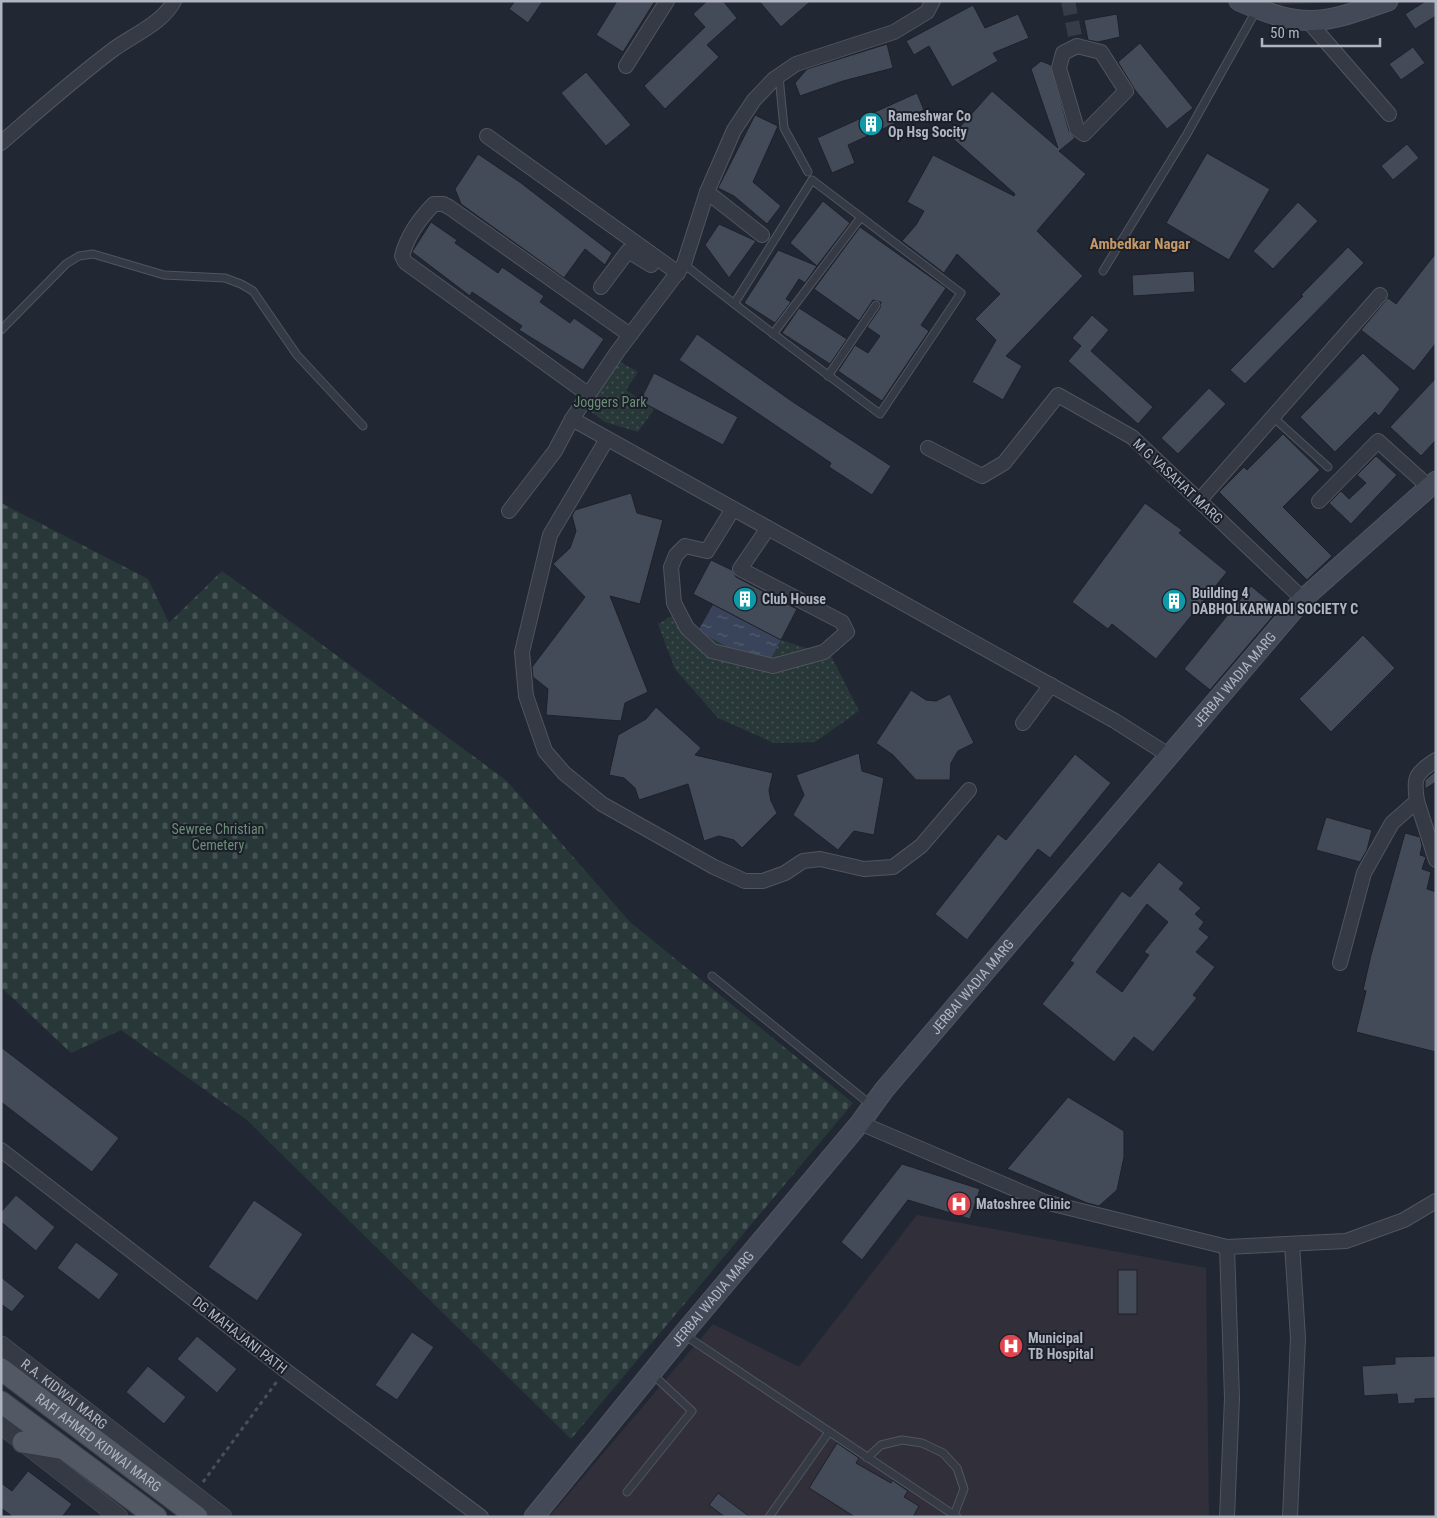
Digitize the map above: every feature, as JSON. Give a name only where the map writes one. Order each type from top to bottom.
[{"type":"main road","points":[[1239,1],[1286,19],[1309,22],[1338,19],[1388,1]]},
{"type":"main road","name":"JERBAI WADIA MARG","points":[[534,1517],[682,1334],[860,1123],[872,1106],[1303,600],[1433,484]]},
{"type":"main road","name":"RAFI AHMED KIDWAI MARG","points":[[1,1369],[197,1517]]},
{"type":"main road","points":[[1,1402],[156,1517]]},
{"type":"main road","points":[[23,1442],[64,1448]]},
{"type":"street","points":[[1,143],[70,83],[172,7],[174,1]]},
{"type":"street","points":[[626,66],[666,1]]},
{"type":"street","points":[[641,310],[675,273],[734,130],[754,100],[779,76],[796,64],[894,32],[927,12],[933,1]]},
{"type":"street","points":[[1309,22],[1389,114]]},
{"type":"street","points":[[1077,46],[1101,52],[1126,91],[1084,134],[1077,129],[1059,68],[1063,52],[1077,46]]},
{"type":"street","points":[[487,136],[637,250],[675,273]]},
{"type":"street","points":[[707,192],[762,235]]},
{"type":"street","points":[[588,395],[404,262],[402,256],[405,245],[424,213],[434,204],[443,204],[449,207],[630,335]]},
{"type":"street","points":[[601,287],[626,253],[637,250]]},
{"type":"street","points":[[509,512],[554,451],[588,395],[657,294]]},
{"type":"street","points":[[1200,501],[1380,295]]},
{"type":"street","name":"M G VASAHAT MARG","points":[[928,448],[982,476],[1004,463],[1058,395],[1132,437],[1303,600]]},
{"type":"street","points":[[572,420],[1051,685],[1170,756]]},
{"type":"street","points":[[607,439],[550,535],[522,652],[526,696],[545,751],[564,772],[602,804],[714,867],[745,881],[763,881],[785,873],[803,862],[820,859],[864,869],[893,868],[921,846],[969,790]]},
{"type":"street","points":[[1319,501],[1378,441],[1433,484]]},
{"type":"street","points":[[733,509],[706,551],[686,546],[676,555],[670,567],[674,603],[687,628],[712,652],[774,666],[824,652],[846,632],[842,622],[740,569],[768,528]]},
{"type":"street","points":[[1024,723],[1051,685]]},
{"type":"street","points":[[1436,760],[1417,775],[1414,784],[1417,801],[1436,860]]},
{"type":"street","points":[[1340,963],[1364,873],[1392,823],[1417,801]]},
{"type":"street","points":[[860,1123],[1045,1202],[1226,1247],[1346,1241],[1404,1220],[1436,1201]]},
{"type":"street","name":"DG MAHAJANI PATH","points":[[1,1150],[285,1370],[481,1517]]},
{"type":"street","points":[[1290,1517],[1298,1338],[1292,1244]]},
{"type":"street","points":[[1226,1247],[1232,1398],[1227,1517]]},
{"type":"street","name":"R.A. KIDWAI MARG","points":[[1,1345],[223,1517]]},
{"type":"street","points":[[1,1425],[119,1517]]},
{"type":"lane","points":[[1103,271],[1188,134],[1257,9]]},
{"type":"lane","points":[[779,76],[784,128],[808,172]]},
{"type":"lane","points":[[675,273],[734,304],[880,414],[961,294],[812,180],[734,304]]},
{"type":"lane","points":[[773,334],[861,216]]},
{"type":"lane","points":[[1,330],[66,264],[79,256],[93,254],[164,275],[224,278],[253,291],[297,355],[363,426]]},
{"type":"lane","points":[[828,376],[876,305]]},
{"type":"lane","points":[[1274,418],[1328,467]]},
{"type":"lane","points":[[712,976],[872,1106]]},
{"type":"lane","points":[[682,1334],[867,1458],[955,1516],[964,1489],[957,1468],[943,1453],[922,1443],[902,1440],[881,1445],[867,1458]]},
{"type":"lane","points":[[627,1492],[692,1411],[651,1373]]},
{"type":"lane","points":[[769,1517],[829,1432]]},
{"type":"path","points":[[194,1494],[285,1370]]},
{"type":"shaded area","points":[[1273,1],[1349,1],[1281,5]]},
{"type":"shaded area","name":"Municipal TB Hospital","points":[[917,1215],[1206,1268],[1209,1517],[549,1517],[713,1324],[799,1367]]},
{"type":"green space","name":"Joggers Park","points":[[617,360],[638,372],[626,390],[654,409],[638,432],[605,422],[583,406]]},
{"type":"green space","name":"Sewree Christian Cemetery","points":[[1,503],[148,579],[169,623],[222,571],[507,781],[630,922],[853,1103],[571,1439],[247,1120],[121,1030],[71,1053],[1,987]]},
{"type":"green space","points":[[682,610],[698,631],[766,667],[781,640],[831,656],[859,711],[815,742],[774,743],[718,718],[675,669],[658,624]]},
{"type":"water","points":[[713,605],[781,640],[766,668],[698,631]]},
{"type":"building","points":[[515,1],[543,1],[528,23],[509,9]]},
{"type":"building","points":[[617,1],[655,1],[623,52],[596,35]]},
{"type":"building","points":[[707,1],[723,1],[737,18],[707,45],[719,57],[665,109],[644,86],[705,27],[693,14]]},
{"type":"building","points":[[759,1],[811,1],[781,27]]},
{"type":"building","points":[[1426,1],[1436,1],[1436,16],[1415,29],[1405,14]]},
{"type":"building","points":[[973,5],[985,28],[1018,14],[1029,38],[993,53],[998,61],[952,87],[929,46],[914,55],[906,41]]},
{"type":"building","points":[[1117,14],[1120,37],[1098,42],[1088,40],[1084,20]]},
{"type":"building","points":[[1140,43],[1193,108],[1167,129],[1135,90],[1118,62]]},
{"type":"building","points":[[887,44],[893,68],[843,81],[800,96],[795,83],[807,69]]},
{"type":"building","points":[[1413,47],[1425,63],[1401,80],[1389,64]]},
{"type":"building","points":[[1041,61],[1051,65],[1069,131],[1075,138],[1059,151],[1086,174],[1037,231],[1083,276],[1006,356],[1022,366],[1003,400],[972,382],[996,340],[975,319],[1000,294],[957,254],[944,273],[902,241],[916,225],[924,211],[907,202],[933,155],[1014,196],[1015,194],[951,137],[992,91],[1058,148],[1031,69]]},
{"type":"building","points":[[586,72],[631,125],[606,146],[561,93]]},
{"type":"building","name":"Rameshwar Co Op Hsg Socity","points":[[917,93],[924,110],[848,145],[855,163],[832,173],[817,138]]},
{"type":"building","points":[[755,115],[778,126],[753,182],[781,206],[767,224],[734,196],[718,188]]},
{"type":"building","points":[[1407,144],[1419,158],[1393,180],[1381,166]]},
{"type":"building","points":[[1207,153],[1270,189],[1229,260],[1166,223]]},
{"type":"building","points":[[478,154],[521,183],[612,253],[605,265],[585,249],[564,278],[461,204],[455,189]]},
{"type":"building","points":[[823,201],[850,223],[817,266],[790,243]]},
{"type":"building","points":[[1298,202],[1318,221],[1273,269],[1253,251]]},
{"type":"building","points":[[431,222],[457,240],[455,243],[498,273],[502,267],[544,296],[540,302],[570,323],[574,318],[604,339],[583,370],[519,330],[522,326],[472,292],[470,296],[412,252]]},
{"type":"building","points":[[719,224],[756,241],[729,278],[705,245]]},
{"type":"building","points":[[860,227],[946,288],[921,325],[929,331],[882,401],[838,371],[855,345],[868,353],[880,336],[867,327],[880,308],[881,302],[873,300],[859,321],[814,289]]},
{"type":"building","points":[[1348,247],[1364,263],[1245,384],[1230,370]]},
{"type":"building","points":[[778,250],[817,266],[805,283],[799,279],[786,299],[791,302],[775,323],[744,303]]},
{"type":"building","points":[[1436,253],[1436,343],[1414,371],[1361,330],[1388,298],[1396,304]]},
{"type":"building","points":[[1194,271],[1195,292],[1133,296],[1132,275]]},
{"type":"building","points":[[799,308],[847,339],[830,364],[782,333]]},
{"type":"building","points":[[1092,315],[1109,330],[1091,351],[1153,407],[1138,424],[1068,361],[1081,346],[1072,338]]},
{"type":"building","points":[[697,334],[793,402],[891,466],[872,495],[829,467],[831,463],[679,360]]},
{"type":"building","points":[[1363,353],[1400,389],[1379,416],[1375,412],[1335,452],[1300,417]]},
{"type":"building","points":[[654,373],[738,417],[723,445],[640,401]]},
{"type":"building","points":[[1436,378],[1436,440],[1421,456],[1390,427]]},
{"type":"building","points":[[1209,388],[1226,404],[1178,454],[1161,438]]},
{"type":"building","points":[[1283,434],[1320,470],[1283,507],[1332,556],[1307,580],[1219,492],[1244,467],[1247,470]]},
{"type":"building","points":[[1376,456],[1397,475],[1351,524],[1329,503],[1341,491],[1349,499],[1366,483],[1357,475]]},
{"type":"building","points":[[631,493],[637,513],[663,520],[640,604],[610,596],[648,692],[625,703],[621,721],[546,715],[548,689],[533,677],[532,667],[585,597],[553,564],[570,548],[576,531],[572,516],[575,510]]},
{"type":"building","points":[[1145,503],[1182,530],[1179,533],[1227,572],[1156,659],[1112,624],[1108,629],[1072,602]]},
{"type":"building","name":"Club House","points":[[711,560],[732,570],[736,577],[797,609],[781,640],[693,594]]},
{"type":"building","points":[[1251,586],[1279,609],[1210,690],[1184,669]]},
{"type":"building","points":[[1363,635],[1395,668],[1331,732],[1299,699]]},
{"type":"building","points":[[911,690],[926,700],[936,701],[950,694],[974,743],[958,751],[951,763],[950,780],[916,780],[893,755],[876,743]]},
{"type":"building","points":[[656,707],[701,748],[695,755],[773,773],[769,790],[771,801],[777,813],[742,848],[734,840],[719,836],[704,841],[688,784],[639,800],[635,788],[624,778],[609,775],[618,735],[646,719]]},
{"type":"building","points":[[859,753],[862,771],[884,778],[874,835],[854,831],[838,850],[793,815],[804,795],[796,775]]},
{"type":"building","points":[[1075,754],[1111,783],[1050,858],[1038,849],[967,940],[935,914],[998,834],[1006,840]]},
{"type":"building","points":[[1436,771],[1436,782],[1425,789],[1425,780]]},
{"type":"building","points":[[1326,817],[1372,830],[1367,850],[1360,862],[1316,850]]},
{"type":"building","points":[[1405,833],[1420,837],[1422,846],[1420,855],[1426,857],[1422,869],[1431,872],[1427,889],[1436,892],[1436,1052],[1356,1032],[1366,991],[1363,990],[1371,955]]},
{"type":"building","points":[[1159,862],[1184,883],[1179,889],[1201,908],[1195,914],[1204,922],[1199,929],[1209,937],[1196,952],[1215,967],[1193,995],[1197,998],[1153,1052],[1134,1037],[1114,1062],[1042,1004],[1074,963],[1070,961],[1122,891],[1130,897]],"holes":[[[1147,904],[1168,922],[1144,952],[1149,955],[1122,992],[1096,972]]]},
{"type":"building","points":[[1,1047],[119,1138],[92,1172],[1,1102]]},
{"type":"building","points":[[1068,1097],[1124,1131],[1124,1157],[1117,1190],[1099,1206],[1087,1203],[1007,1169]]},
{"type":"building","points":[[902,1164],[980,1189],[970,1219],[908,1200],[862,1260],[841,1242]]},
{"type":"building","points":[[16,1195],[55,1227],[36,1251],[1,1222],[1,1212]]},
{"type":"building","points":[[254,1200],[303,1234],[257,1301],[208,1267]]},
{"type":"building","points":[[76,1242],[119,1274],[99,1300],[57,1268]]},
{"type":"building","points":[[1118,1270],[1137,1270],[1137,1314],[1118,1314]]},
{"type":"building","points":[[1,1277],[25,1296],[12,1312],[1,1304]]},
{"type":"building","points":[[412,1332],[434,1347],[397,1400],[375,1385]]},
{"type":"building","points":[[197,1336],[237,1369],[217,1393],[177,1359]]},
{"type":"building","points":[[1436,1356],[1436,1398],[1415,1399],[1415,1403],[1398,1404],[1397,1394],[1364,1396],[1362,1366],[1395,1364],[1395,1357]]},
{"type":"building","points":[[148,1366],[186,1397],[164,1424],[126,1392]]},
{"type":"building","points":[[837,1443],[859,1458],[856,1463],[891,1483],[892,1480],[908,1491],[904,1497],[919,1506],[913,1517],[855,1517],[809,1488]]},
{"type":"building","points":[[28,1471],[72,1504],[62,1517],[13,1517],[1,1508],[1,1483],[12,1491]]},
{"type":"building","points":[[718,1493],[750,1517],[725,1517],[709,1505]]},
{"type":"tunnel","points":[[1068,1],[1077,46]]},
{"type":"place","name":"Rameshwar Co Op Hsg Socity","points":[[871,124]]},
{"type":"place","name":"Club House","points":[[745,599]]},
{"type":"place","name":"Building 4 DABHOLKARWADI SOCIETY C","points":[[1174,601]]},
{"type":"place","name":"Matoshree Clinic","points":[[959,1204]]},
{"type":"place","name":"Municipal TB Hospital","points":[[1011,1346]]},
{"type":"district","name":"Ambedkar Nagar","points":[[1140,244]]}]
